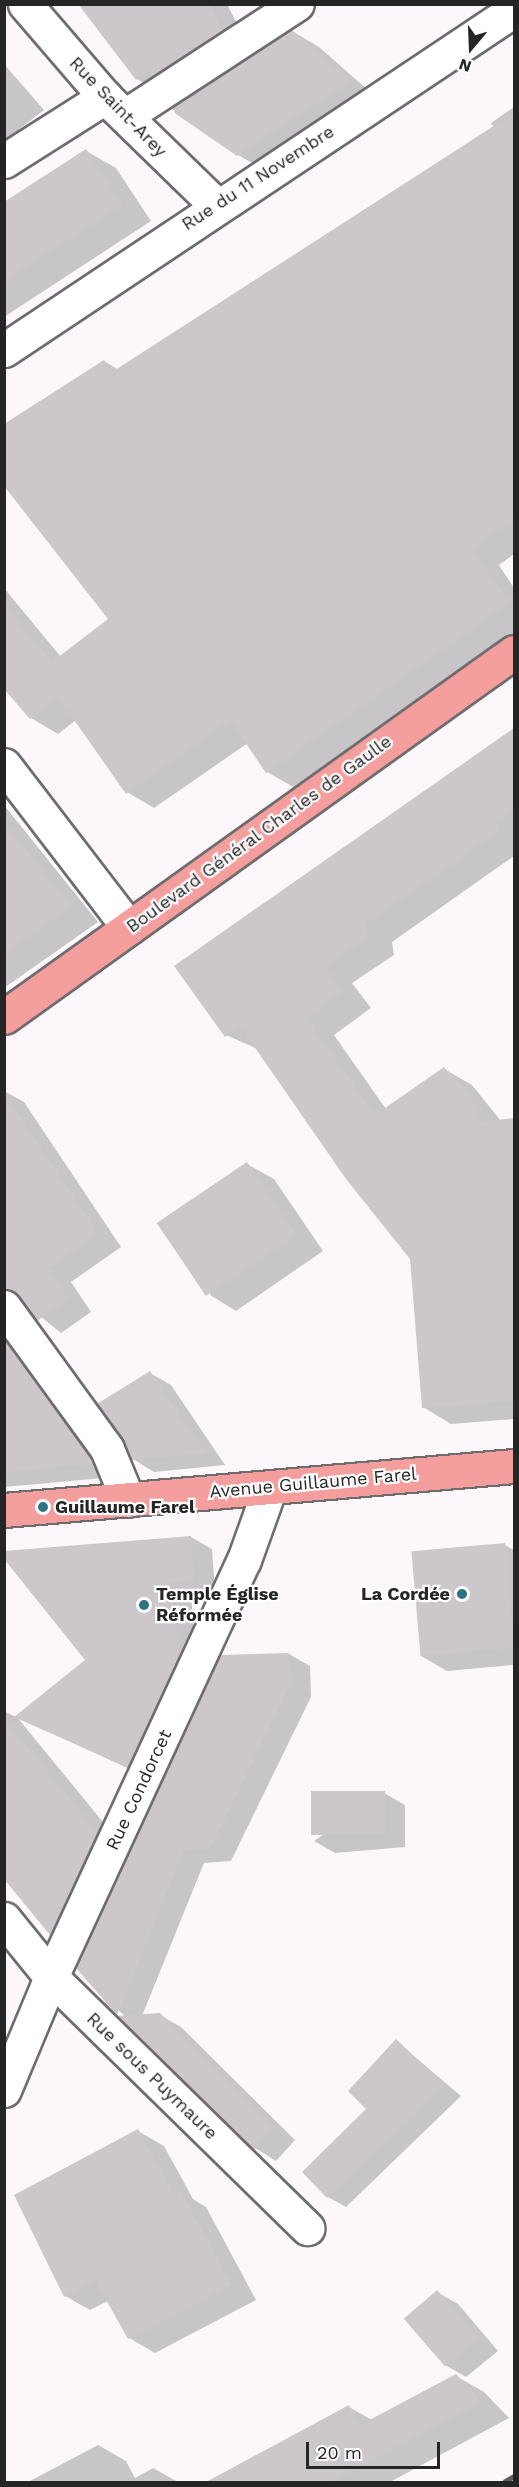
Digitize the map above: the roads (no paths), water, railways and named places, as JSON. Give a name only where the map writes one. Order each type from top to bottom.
[{"type":"main road","name":"Boulevard Général Charles de Gaulle","points":[[4,1017],[514,652]]},
{"type":"main road","name":"Avenue Guillaume Farel","points":[[4,1510],[514,1466]]},
{"type":"street","name":"Rue Saint-Arey","points":[[25,4],[115,106],[216,205]]},
{"type":"street","points":[[4,161],[115,106],[297,4]]},
{"type":"street","name":"Rue du 11 Novembre","points":[[4,350],[216,205],[514,10]]},
{"type":"street","points":[[4,765],[129,928]]},
{"type":"street","points":[[4,1307],[107,1449],[128,1500]]},
{"type":"street","name":"Rue Condorcet","points":[[4,2090],[51,1977],[244,1560],[270,1487]]},
{"type":"street","name":"Rue sous Puymaure","points":[[4,1919],[51,1977],[307,2228]]},
{"type":"railway","points":[[504,2482],[514,2476]]},
{"type":"place","name":"Guillaume Farel","points":[[43,1507]]},
{"type":"place","name":"La Cordée","points":[[462,1594]]},
{"type":"place","name":"Temple Église Réformée","points":[[144,1605]]}]
